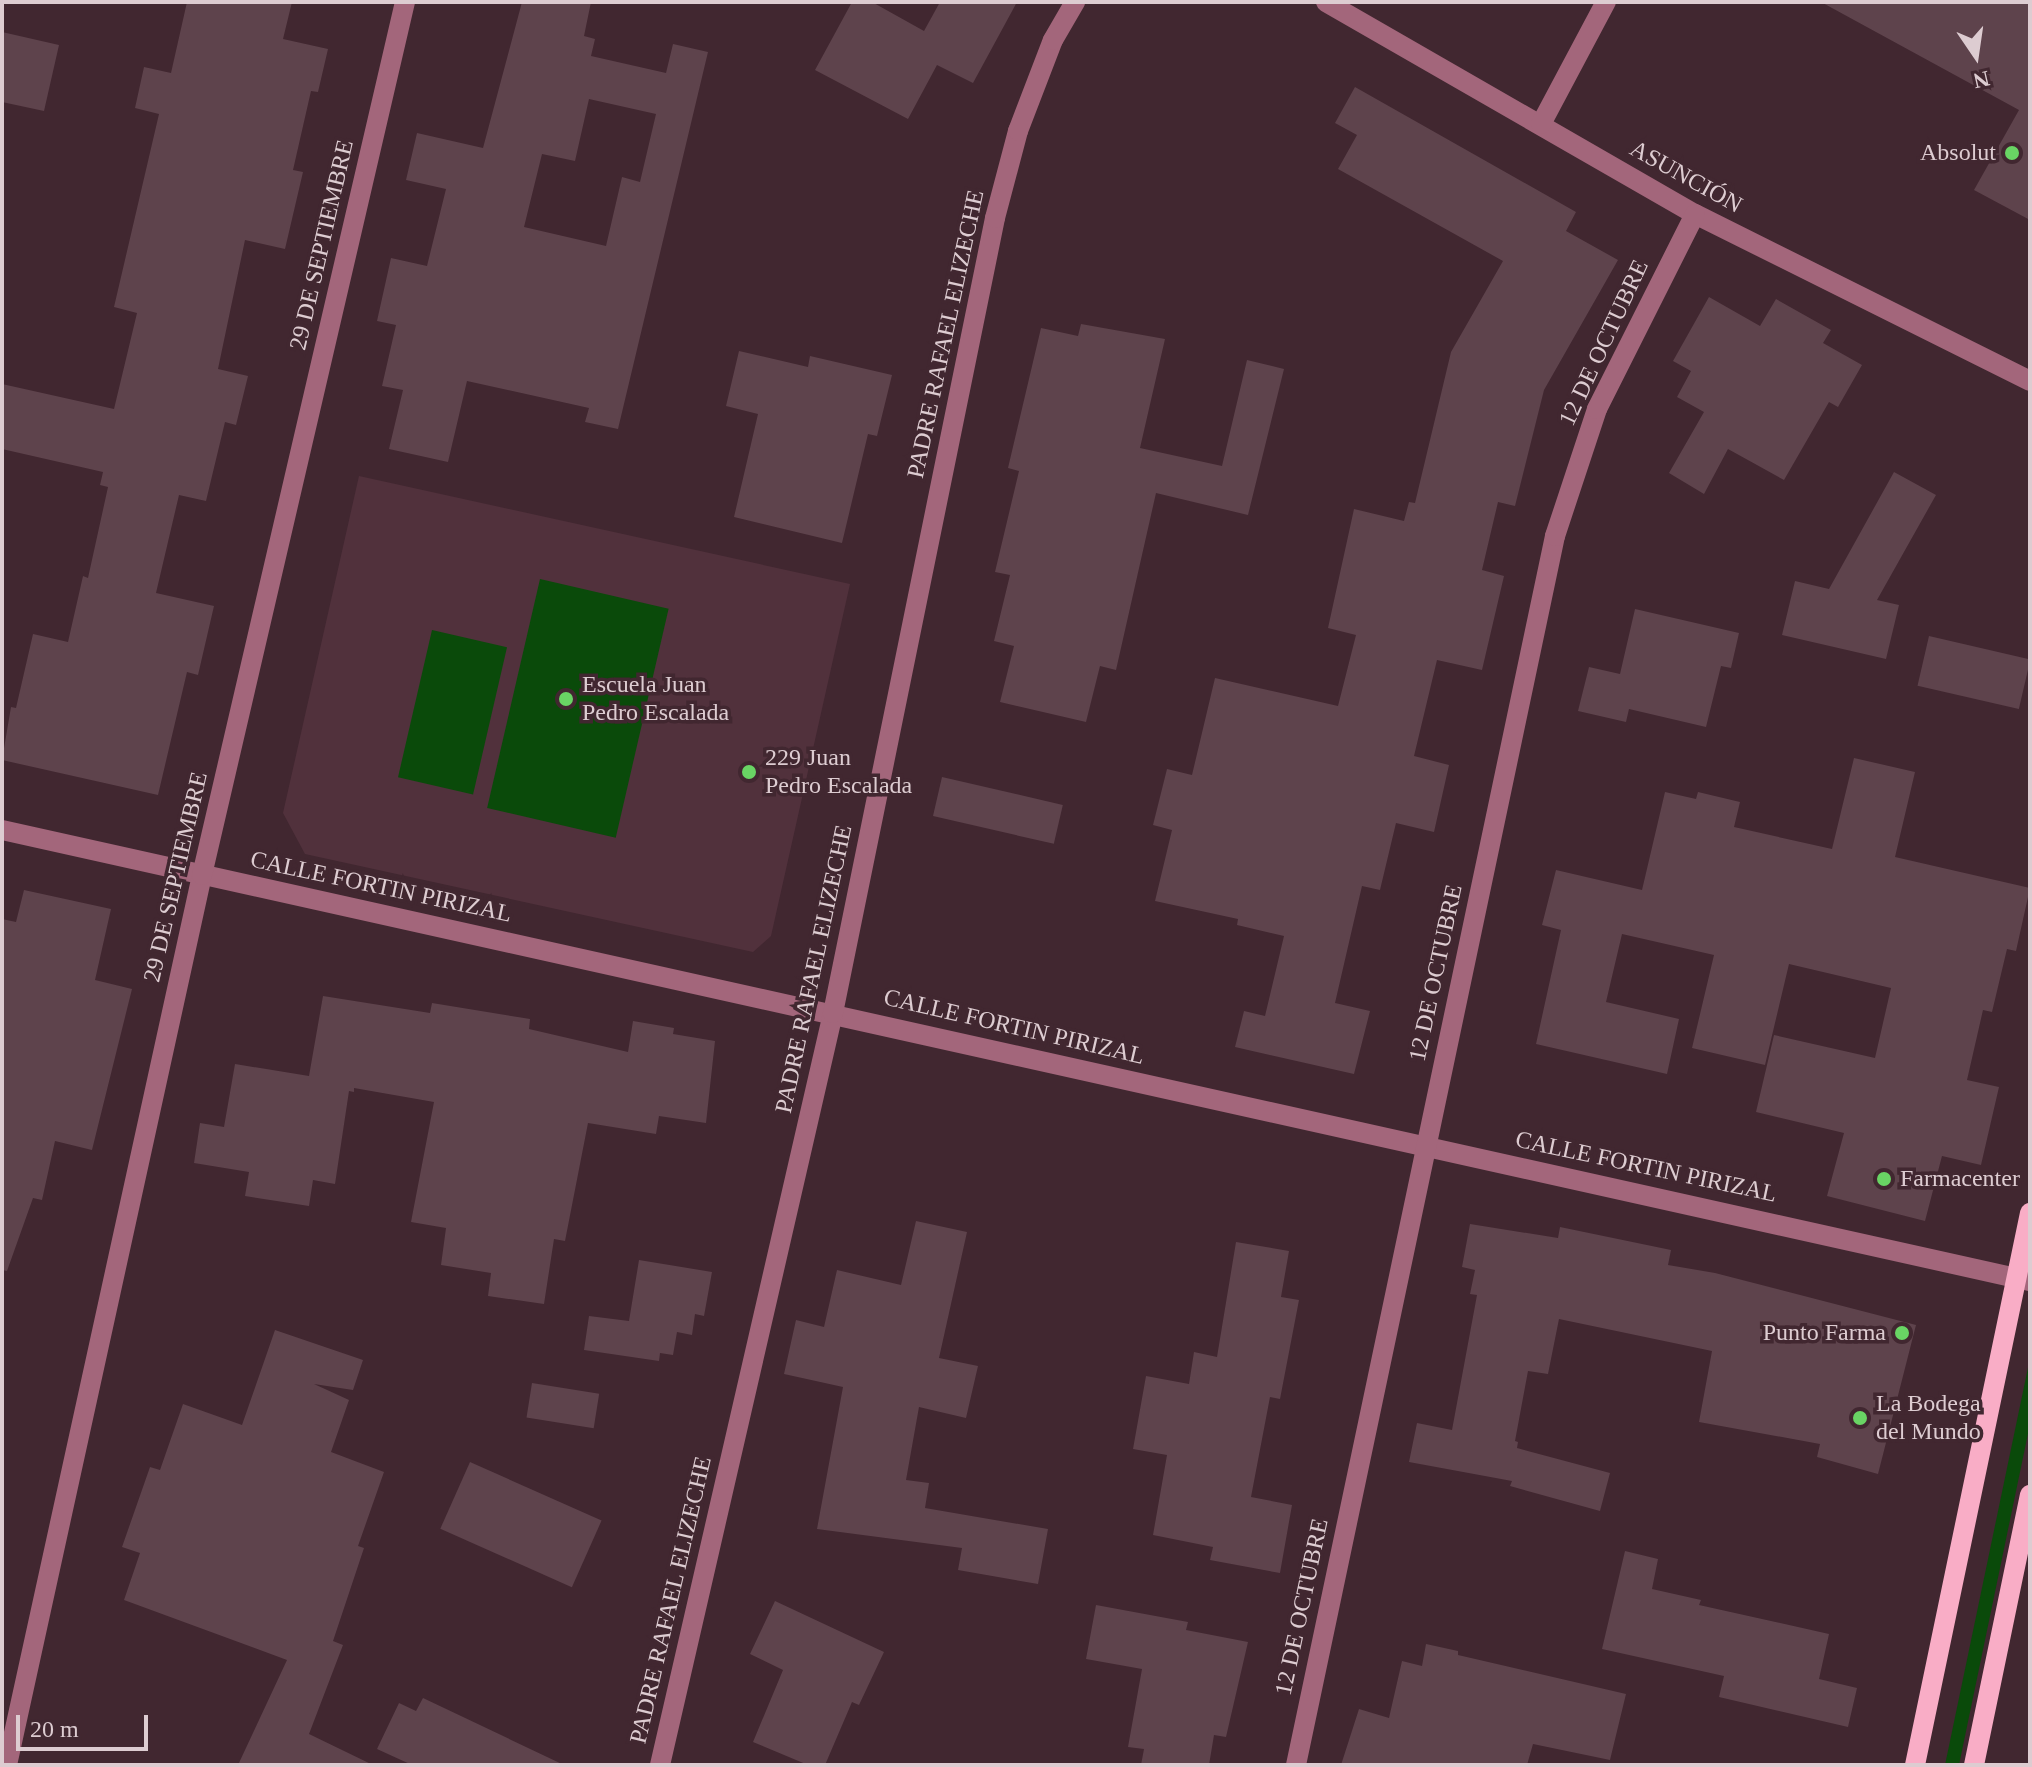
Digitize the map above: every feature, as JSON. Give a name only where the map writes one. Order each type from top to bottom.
[{"type":"main road","points":[[1915,1765],[2022,1278],[2030,1213]]},
{"type":"main road","points":[[1974,1765],[2029,1503]]},
{"type":"street","name":"29 DE SEPTIEMBRE","points":[[7,1765],[202,875],[405,2]]},
{"type":"street","name":"PADRE RAFAEL ELIZECHE","points":[[660,1765],[833,1013],[995,218],[1018,131],[1053,40],[1075,2]]},
{"type":"street","name":"ASUNCIÓN","points":[[1326,2],[1695,214],[2030,381]]},
{"type":"street","points":[[1541,124],[1606,2]]},
{"type":"street","name":"12 DE OCTUBRE","points":[[1296,1765],[1555,536],[1597,409],[1695,214]]},
{"type":"street","name":"CALLE FORTIN PIRIZAL","points":[[2,830],[2022,1278]]},
{"type":"shaded area","name":"Escuela Juan Pedro Escalada","points":[[359,476],[850,584],[771,936],[753,952],[305,854],[283,813]]},
{"type":"green space","points":[[540,579],[669,609],[616,838],[487,808]]},
{"type":"green space","points":[[432,630],[507,647],[473,794],[398,777]]},
{"type":"green space","points":[[2030,1358],[2030,1424],[1959,1765],[1945,1765]]},
{"type":"building","points":[[187,2],[292,2],[283,39],[328,49],[318,92],[311,91],[293,170],[303,172],[285,249],[245,240],[218,369],[248,376],[236,425],[225,422],[206,501],[179,495],[156,593],[214,606],[198,675],[187,672],[158,795],[2,760],[11,707],[16,708],[33,634],[68,642],[83,576],[88,578],[108,487],[100,485],[103,472],[2,449],[2,384],[114,409],[137,313],[114,307],[159,114],[135,108],[144,67],[171,73]]},
{"type":"building","points":[[522,2],[591,2],[584,36],[595,39],[591,56],[666,73],[673,44],[708,52],[618,429],[585,422],[589,408],[467,381],[448,462],[389,449],[403,390],[382,386],[396,325],[377,321],[391,258],[427,266],[446,189],[406,180],[417,133],[483,148]],"holes":[[[589,99],[656,114],[640,182],[622,177],[606,246],[524,227],[542,154],[575,161]]]},
{"type":"building","points":[[852,2],[872,2],[924,31],[940,2],[1017,2],[973,83],[937,65],[908,119],[815,70]]},
{"type":"building","points":[[1821,2],[2030,2],[2030,220],[1974,190],[2019,110]]},
{"type":"building","points":[[2,32],[59,45],[44,111],[2,102]]},
{"type":"building","points":[[1355,87],[1576,212],[1566,231],[1618,260],[1544,390],[1515,506],[1498,502],[1482,570],[1504,576],[1482,670],[1437,660],[1414,756],[1449,765],[1434,832],[1396,823],[1380,890],[1362,886],[1335,1003],[1370,1011],[1354,1074],[1235,1047],[1244,1011],[1265,1016],[1284,936],[1237,925],[1238,919],[1155,901],[1172,830],[1153,825],[1167,769],[1192,775],[1215,678],[1338,706],[1356,635],[1328,628],[1354,509],[1404,521],[1409,502],[1415,503],[1451,352],[1503,261],[1338,169],[1357,135],[1335,123]]},
{"type":"building","points":[[1709,297],[1760,326],[1776,299],[1831,330],[1823,343],[1862,365],[1838,407],[1829,402],[1784,480],[1728,449],[1704,494],[1669,473],[1704,412],[1677,397],[1691,371],[1673,361]]},
{"type":"building","points":[[1081,324],[1165,339],[1140,448],[1222,466],[1247,360],[1284,369],[1248,515],[1156,493],[1116,670],[1100,666],[1086,722],[1000,702],[1014,646],[994,641],[1010,575],[995,572],[1019,471],[1008,468],[1041,328],[1078,336]]},
{"type":"building","points":[[739,351],[808,367],[810,356],[892,375],[877,436],[868,434],[842,543],[734,517],[758,414],[726,406]]},
{"type":"building","points":[[1894,472],[1936,495],[1877,600],[1899,605],[1886,659],[1782,635],[1795,581],[1829,589]]},
{"type":"building","points":[[1635,609],[1739,633],[1731,668],[1721,666],[1706,727],[1629,709],[1626,722],[1578,711],[1589,667],[1620,674]]},
{"type":"building","points":[[1929,636],[2030,659],[2019,709],[1918,686]]},
{"type":"building","points":[[1854,758],[1915,772],[1895,857],[2030,888],[2016,951],[2007,949],[1992,1012],[1983,1010],[1967,1080],[1999,1087],[1981,1165],[1942,1156],[1925,1221],[1827,1196],[1844,1133],[1756,1112],[1774,1035],[1875,1058],[1891,988],[1789,964],[1765,1065],[1692,1048],[1714,955],[1622,934],[1606,1002],[1679,1019],[1667,1074],[1536,1044],[1561,930],[1542,925],[1556,870],[1642,890],[1665,792],[1696,799],[1698,792],[1740,802],[1734,827],[1832,849]]},
{"type":"building","points":[[942,777],[1063,805],[1054,844],[933,816]]},
{"type":"building","points":[[24,890],[111,909],[95,980],[132,989],[92,1150],[55,1141],[42,1200],[33,1198],[7,1271],[2,1270],[2,919],[16,922]]},
{"type":"building","points":[[323,996],[430,1013],[432,1003],[530,1019],[529,1029],[628,1052],[633,1021],[674,1028],[673,1034],[715,1041],[706,1123],[659,1116],[656,1134],[588,1123],[565,1241],[554,1239],[544,1304],[488,1296],[491,1273],[441,1265],[446,1228],[411,1222],[434,1102],[354,1088],[354,1092],[349,1091],[335,1184],[313,1180],[309,1206],[245,1196],[249,1172],[194,1163],[200,1123],[224,1127],[235,1064],[309,1076]]},
{"type":"building","points":[[916,1221],[967,1232],[939,1358],[978,1366],[966,1418],[919,1407],[906,1480],[929,1483],[925,1508],[1048,1529],[1038,1584],[958,1570],[962,1548],[817,1529],[843,1387],[784,1374],[796,1320],[824,1327],[837,1270],[901,1285]]},
{"type":"building","points":[[1470,1224],[1558,1238],[1560,1227],[1671,1250],[1668,1265],[1715,1273],[1916,1325],[1878,1474],[1817,1457],[1820,1444],[1699,1422],[1712,1351],[1559,1319],[1548,1374],[1528,1371],[1515,1441],[1518,1442],[1517,1448],[1610,1473],[1600,1511],[1510,1486],[1512,1481],[1409,1462],[1417,1423],[1452,1430],[1477,1295],[1470,1294],[1475,1270],[1462,1267]]},
{"type":"building","points":[[1236,1242],[1289,1251],[1281,1297],[1299,1300],[1280,1399],[1270,1397],[1251,1497],[1292,1505],[1280,1573],[1210,1560],[1213,1547],[1153,1535],[1167,1455],[1133,1449],[1146,1376],[1189,1384],[1194,1352],[1217,1357]]},
{"type":"building","points":[[639,1260],[712,1272],[704,1316],[695,1314],[692,1335],[677,1332],[673,1355],[660,1353],[659,1361],[584,1350],[589,1316],[629,1321]]},
{"type":"building","points":[[275,1330],[363,1360],[353,1390],[314,1384],[349,1400],[331,1452],[384,1472],[358,1546],[364,1548],[333,1641],[343,1645],[309,1734],[373,1765],[238,1765],[287,1660],[124,1600],[140,1553],[122,1547],[150,1467],[160,1470],[183,1404],[242,1425]]},
{"type":"building","points":[[532,1383],[599,1394],[594,1428],[527,1418]]},
{"type":"building","points":[[470,1462],[602,1521],[572,1587],[440,1529]]},
{"type":"building","points":[[1625,1551],[1658,1559],[1652,1589],[1701,1600],[1699,1605],[1829,1634],[1819,1679],[1857,1688],[1848,1727],[1719,1697],[1724,1676],[1602,1649]]},
{"type":"building","points":[[775,1601],[884,1652],[859,1705],[852,1702],[825,1765],[808,1765],[753,1742],[783,1670],[750,1654]]},
{"type":"building","points":[[1096,1605],[1188,1622],[1186,1630],[1248,1642],[1226,1737],[1214,1735],[1209,1765],[1141,1765],[1144,1749],[1128,1747],[1142,1669],[1086,1659]]},
{"type":"building","points":[[1426,1644],[1458,1651],[1458,1655],[1626,1694],[1610,1760],[1533,1744],[1527,1765],[1341,1765],[1359,1709],[1389,1718],[1402,1661],[1422,1666]]},
{"type":"building","points":[[423,1698],[564,1765],[412,1765],[377,1749],[399,1703],[416,1711]]},
{"type":"place","name":"Absolut","points":[[2012,153]]},
{"type":"place","name":"Escuela Juan Pedro Escalada","points":[[566,699]]},
{"type":"place","name":"229 Juan Pedro Escalada","points":[[749,772]]},
{"type":"place","name":"Farmacenter","points":[[1884,1179]]},
{"type":"place","name":"Punto Farma","points":[[1902,1333]]},
{"type":"place","name":"La Bodega del Mundo","points":[[1860,1418]]}]
